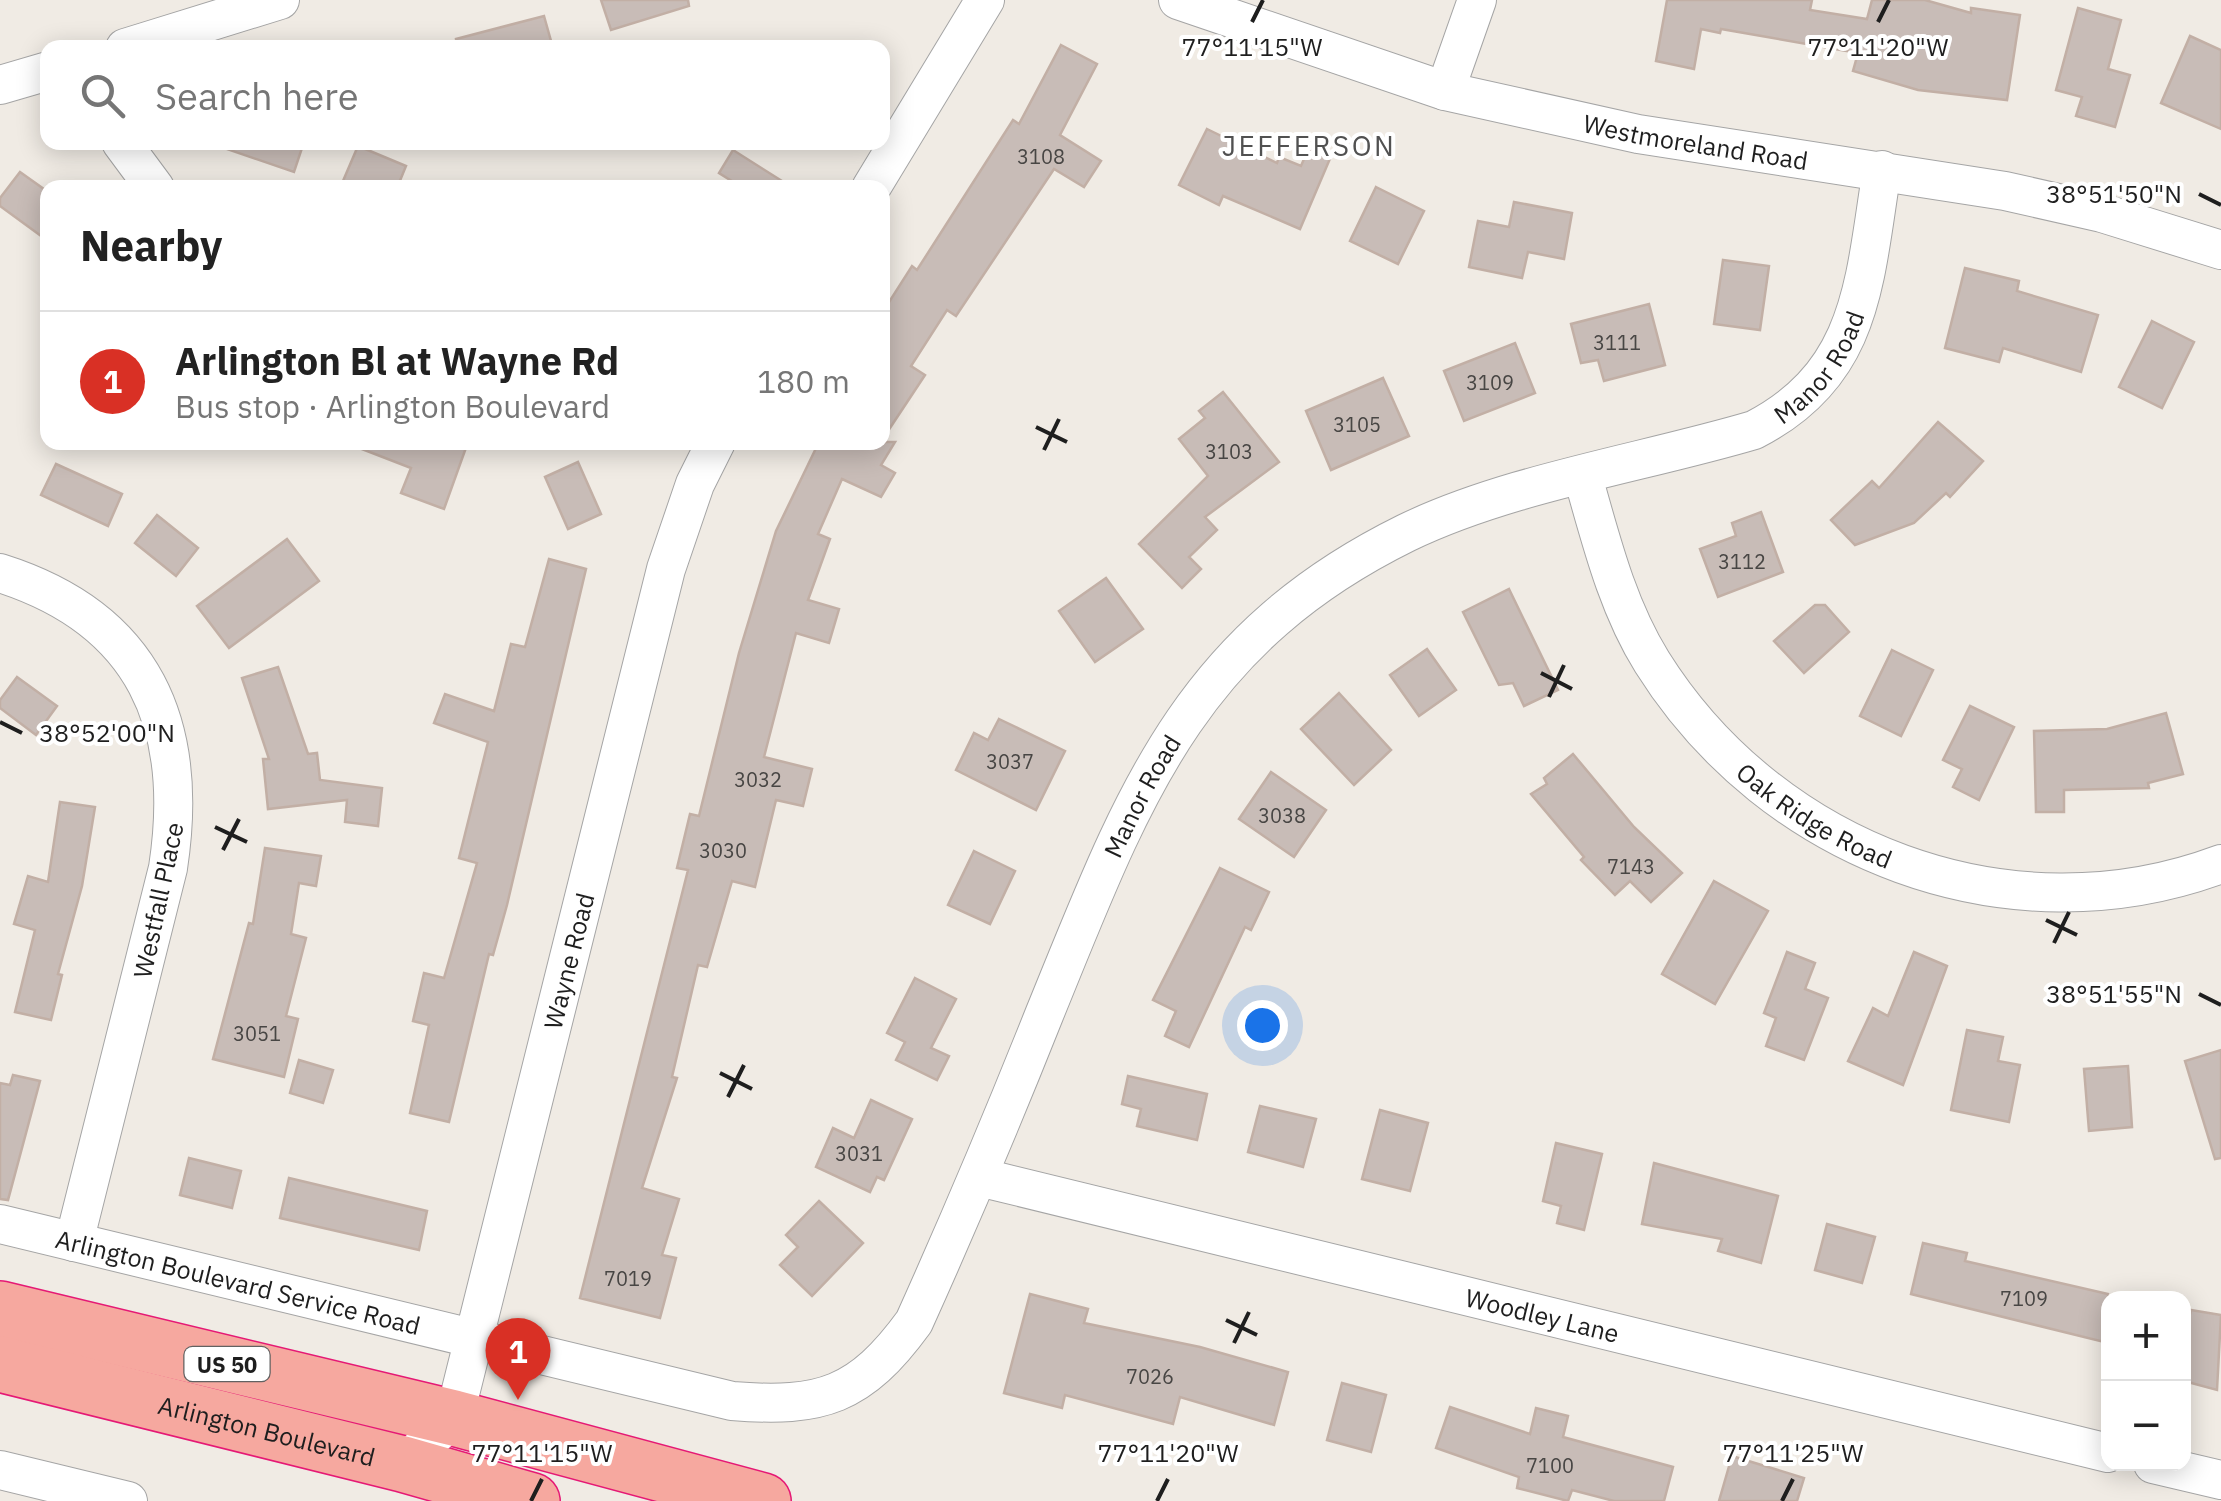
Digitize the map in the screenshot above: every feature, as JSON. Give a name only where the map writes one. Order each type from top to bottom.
[{"type":"highway","name":"US 50","points":[[0,1309],[454,1418],[763,1501]]},
{"type":"highway","name":"Arlington Boulevard","points":[[0,1364],[402,1464],[532,1501]]},
{"type":"street","points":[[151,40],[280,0]]},
{"type":"street","points":[[876,180],[985,0]]},
{"type":"street","name":"Westmoreland Road","points":[[1178,0],[1445,91],[1608,129],[1882,170],[2102,213],[2221,250]]},
{"type":"street","points":[[1445,91],[1478,0]]},
{"type":"street","points":[[0,85],[40,73]]},
{"type":"street","points":[[128,150],[148,180]]},
{"type":"street","name":"Manor Road","points":[[474,1340],[732,1401],[787,1406],[812,1402],[863,1378],[892,1353],[914,1322],[1142,785],[1195,704],[1241,648],[1291,604],[1344,566],[1408,532],[1476,505],[1754,430],[1785,414],[1814,390],[1838,360],[1853,327],[1882,170]]},
{"type":"street","name":"Wayne Road","points":[[454,1418],[666,569],[695,484],[712,450]]},
{"type":"street","name":"Oak Ridge Road","points":[[1583,477],[1604,552],[1651,661],[1686,708],[1744,772],[1830,833],[1905,868],[1962,884],[2062,894],[2147,886],[2221,864]]},
{"type":"street","name":"Westfall Place","points":[[0,573],[72,604],[123,651],[162,717],[176,772],[177,810],[168,868],[74,1242]]},
{"type":"street","name":"Woodley Lane","points":[[979,1176],[2101,1450]]},
{"type":"street","name":"Arlington Boulevard Service Road","points":[[0,1224],[474,1340]]},
{"type":"street","points":[[402,1464],[454,1418]]},
{"type":"street","points":[[0,1470],[128,1501]]},
{"type":"street","points":[[2182,1471],[2221,1480]]},
{"type":"building","points":[[601,0],[688,0],[689,6],[611,30]]},
{"type":"building","points":[[1667,0],[1812,0],[1810,10],[1867,19],[1872,0],[1925,0],[1971,13],[1971,8],[2020,15],[2007,100],[1918,90],[1853,71],[1858,53],[1721,29],[1720,33],[1701,29],[1694,69],[1656,61]]},
{"type":"building","points":[[2078,8],[2121,20],[2108,69],[2130,75],[2115,127],[2076,116],[2082,97],[2056,90]]},
{"type":"building","points":[[544,16],[551,40],[456,40]]},
{"type":"building","points":[[2190,36],[2221,50],[2221,129],[2161,103]]},
{"type":"building","points":[[1061,45],[1097,64],[1060,135],[1101,161],[1084,187],[1054,169],[956,316],[947,310],[911,366],[925,375],[890,428],[890,300],[912,266],[917,270],[1013,120],[1019,124]]},
{"type":"building","points":[[1207,129],[1277,163],[1279,157],[1301,166],[1310,145],[1332,154],[1300,229],[1223,196],[1219,205],[1179,185]]},
{"type":"building","points":[[230,150],[301,150],[294,172]]},
{"type":"building","points":[[356,150],[368,150],[406,166],[400,180],[343,180]]},
{"type":"building","points":[[733,150],[780,180],[730,180],[719,173]]},
{"type":"building","points":[[20,172],[40,186],[40,235],[0,206],[0,198]]},
{"type":"building","points":[[1376,187],[1424,211],[1398,264],[1350,241]]},
{"type":"building","points":[[1514,202],[1572,213],[1564,259],[1528,252],[1522,278],[1469,267],[1478,221],[1509,227]]},
{"type":"building","points":[[1723,260],[1769,266],[1760,330],[1714,324]]},
{"type":"building","points":[[1965,268],[2019,281],[2017,291],[2098,315],[2081,372],[2003,348],[1999,362],[1945,348]]},
{"type":"building","points":[[1649,304],[1665,365],[1604,381],[1598,360],[1581,363],[1571,324]]},
{"type":"building","points":[[2152,321],[2194,342],[2162,408],[2119,387]]},
{"type":"building","points":[[1515,343],[1535,393],[1464,421],[1444,371]]},
{"type":"building","points":[[1383,378],[1409,436],[1331,470],[1306,411]]},
{"type":"building","points":[[1223,392],[1279,462],[1205,517],[1217,530],[1189,557],[1201,569],[1182,588],[1139,544],[1208,476],[1179,439],[1205,418],[1199,411]]},
{"type":"building","points":[[1938,422],[1983,461],[1950,497],[1946,493],[1914,523],[1855,545],[1831,520],[1872,481],[1879,488]]},
{"type":"building","points":[[890,442],[895,442],[881,465],[895,473],[881,497],[842,479],[818,534],[830,539],[808,600],[839,609],[829,643],[796,633],[764,757],[812,769],[803,806],[776,800],[755,887],[732,881],[707,967],[698,965],[672,1077],[677,1078],[642,1188],[679,1199],[662,1255],[676,1258],[660,1318],[580,1298],[688,870],[677,868],[690,814],[699,816],[739,653],[776,531],[815,450],[890,450]]},
{"type":"building","points":[[364,450],[465,450],[444,509],[401,493],[411,468]]},
{"type":"building","points":[[578,462],[601,514],[568,529],[545,477]]},
{"type":"building","points":[[56,464],[122,494],[108,526],[41,495]]},
{"type":"building","points":[[1761,512],[1783,572],[1718,597],[1700,549],[1736,536],[1732,523]]},
{"type":"building","points":[[157,515],[198,548],[176,576],[135,543]]},
{"type":"building","points":[[287,539],[319,581],[229,648],[197,606]]},
{"type":"building","points":[[549,559],[586,569],[507,905],[493,955],[489,954],[449,1122],[410,1113],[429,1025],[413,1021],[424,973],[444,978],[477,863],[459,858],[488,742],[434,723],[445,694],[494,711],[511,644],[525,647]]},
{"type":"building","points":[[1106,578],[1143,629],[1095,662],[1059,611]]},
{"type":"building","points":[[1509,589],[1558,690],[1524,706],[1513,683],[1499,685],[1463,612]]},
{"type":"building","points":[[1815,605],[1825,605],[1849,632],[1804,673],[1774,641]]},
{"type":"building","points":[[1427,649],[1456,690],[1419,716],[1390,675]]},
{"type":"building","points":[[1892,650],[1933,670],[1901,736],[1860,716]]},
{"type":"building","points":[[278,667],[308,754],[317,753],[320,780],[382,788],[378,826],[345,822],[347,800],[268,809],[263,759],[269,759],[242,678]]},
{"type":"building","points":[[17,677],[57,706],[36,735],[0,708],[0,700]]},
{"type":"building","points":[[1339,693],[1391,750],[1354,785],[1301,729]]},
{"type":"building","points":[[1970,706],[2014,727],[1979,800],[1953,787],[1962,769],[1943,760]]},
{"type":"building","points":[[2166,713],[2183,774],[2148,783],[2149,788],[2064,790],[2064,812],[2036,812],[2034,731],[2107,729]]},
{"type":"building","points":[[999,719],[1065,751],[1036,810],[956,770],[974,733],[988,740]]},
{"type":"building","points":[[1573,754],[1634,827],[1682,873],[1651,902],[1630,881],[1615,895],[1581,860],[1584,857],[1531,794],[1547,784],[1544,778]]},
{"type":"building","points":[[1271,772],[1326,810],[1294,857],[1239,819]]},
{"type":"building","points":[[60,802],[95,807],[82,886],[58,974],[62,975],[51,1020],[15,1012],[35,930],[14,924],[28,876],[48,882]]},
{"type":"building","points":[[265,848],[321,856],[316,886],[299,883],[291,934],[306,938],[286,1016],[298,1019],[284,1077],[213,1059],[249,923],[253,924]]},
{"type":"building","points":[[974,851],[1015,871],[990,924],[948,905]]},
{"type":"building","points":[[1220,868],[1269,892],[1251,930],[1245,927],[1189,1047],[1165,1036],[1176,1011],[1153,1000]]},
{"type":"building","points":[[1714,881],[1768,911],[1715,1004],[1662,974]]},
{"type":"building","points":[[1787,952],[1815,963],[1805,989],[1828,998],[1804,1060],[1766,1046],[1776,1018],[1764,1013]]},
{"type":"building","points":[[1914,952],[1947,966],[1903,1085],[1848,1061],[1873,1008],[1888,1016]]},
{"type":"building","points":[[915,978],[956,999],[931,1048],[949,1056],[937,1080],[896,1060],[905,1042],[887,1033]]},
{"type":"building","points":[[1967,1030],[2003,1037],[1998,1061],[2020,1065],[2009,1122],[1951,1110]]},
{"type":"building","points":[[2221,1050],[2221,1158],[2215,1159],[2185,1061]]},
{"type":"building","points":[[299,1060],[333,1070],[323,1103],[290,1093]]},
{"type":"building","points":[[2128,1066],[2132,1127],[2089,1131],[2084,1069]]},
{"type":"building","points":[[13,1075],[40,1081],[8,1200],[0,1199],[0,1083],[10,1085]]},
{"type":"building","points":[[1128,1076],[1207,1094],[1197,1140],[1137,1126],[1141,1109],[1122,1104]]},
{"type":"building","points":[[871,1100],[912,1119],[884,1180],[877,1177],[870,1192],[816,1167],[833,1128],[854,1138]]},
{"type":"building","points":[[1260,1106],[1316,1119],[1303,1167],[1248,1152]]},
{"type":"building","points":[[1380,1110],[1428,1123],[1410,1191],[1362,1179]]},
{"type":"building","points":[[1556,1143],[1602,1154],[1584,1230],[1557,1223],[1561,1206],[1543,1201]]},
{"type":"building","points":[[189,1158],[241,1171],[232,1208],[180,1195]]},
{"type":"building","points":[[1654,1163],[1778,1196],[1761,1263],[1718,1251],[1722,1239],[1642,1224]]},
{"type":"building","points":[[289,1178],[427,1211],[419,1250],[280,1218]]},
{"type":"building","points":[[819,1201],[863,1243],[812,1296],[780,1265],[798,1247],[786,1235]]},
{"type":"building","points":[[1827,1224],[1875,1237],[1862,1283],[1815,1270]]},
{"type":"building","points":[[1923,1243],[1967,1253],[1965,1261],[2101,1292],[2101,1341],[1911,1294]]},
{"type":"building","points":[[1030,1294],[1088,1309],[1084,1323],[1200,1347],[1288,1372],[1274,1425],[1180,1397],[1173,1424],[1065,1395],[1062,1408],[1004,1393]]},
{"type":"building","points":[[2191,1310],[2221,1315],[2217,1390],[2191,1383]]},
{"type":"building","points":[[1342,1383],[1386,1395],[1371,1452],[1327,1440]]},
{"type":"building","points":[[1450,1407],[1530,1434],[1536,1408],[1568,1416],[1563,1437],[1673,1467],[1664,1501],[1614,1501],[1572,1490],[1568,1501],[1517,1488],[1519,1477],[1436,1448]]},
{"type":"building","points":[[1732,1456],[1804,1478],[1797,1501],[1719,1501]]},
{"type":"place","name":"Arlington Bl at Wayne Rd","points":[[518,1400]]},
{"type":"district","name":"JEFFERSON","points":[[1309,145]]}]
